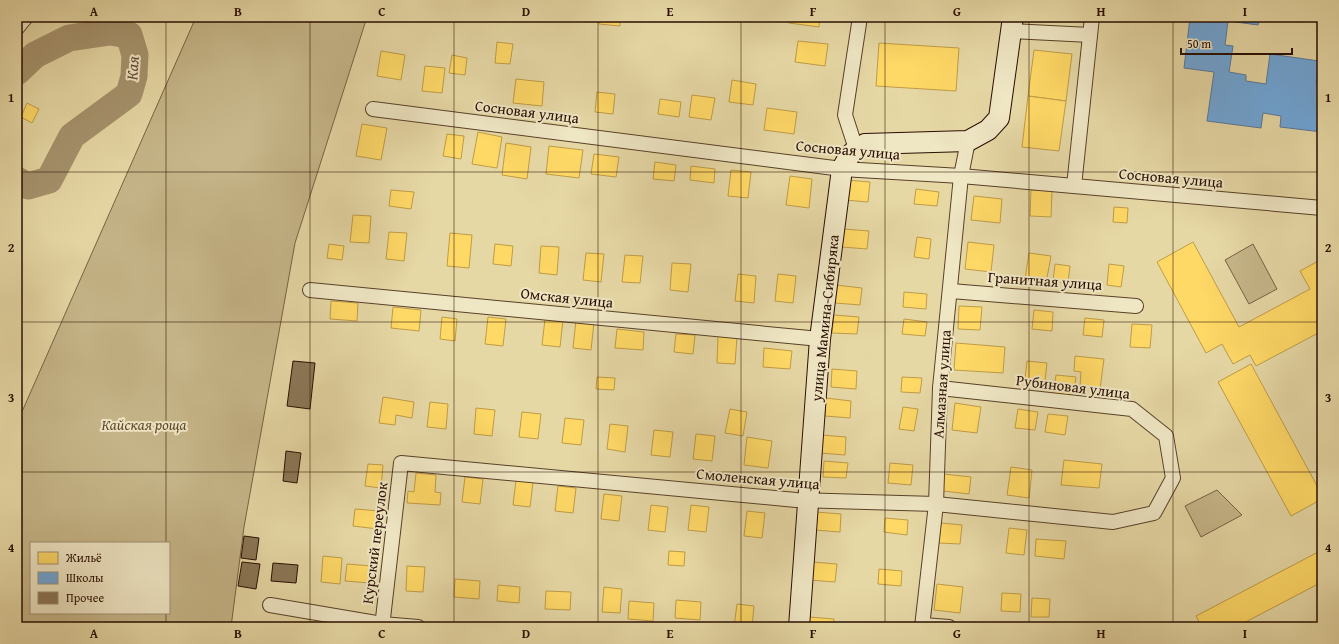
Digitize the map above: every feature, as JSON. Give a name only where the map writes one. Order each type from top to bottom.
[{"type":"street","points":[[17,28],[26,17]]},
{"type":"street","points":[[860,17],[845,115],[856,149],[865,144],[968,141],[988,130],[999,118],[1012,24],[1090,35]]},
{"type":"street","points":[[1074,186],[1092,17]]},
{"type":"street","name":"Сосновая улица","points":[[373,109],[842,169],[961,176],[1322,208]]},
{"type":"street","name":"Алмазная улица","points":[[923,626],[936,504],[940,388],[951,291],[961,176],[968,141]]},
{"type":"street","name":"улица Мамина-Сибиряка","points":[[799,627],[820,339],[842,169],[849,155],[856,149]]},
{"type":"street","name":"Омская улица","points":[[310,290],[820,339]]},
{"type":"street","name":"Гранитная улица","points":[[951,291],[1136,306]]},
{"type":"street","name":"Рубиновая улица","points":[[940,388],[1132,409],[1166,436],[1173,478],[1154,513],[1113,522]]},
{"type":"street","name":"Смоленская улица","points":[[401,463],[809,502],[936,504],[1113,522]]},
{"type":"street","name":"Курский переулок","points":[[382,625],[401,463]]},
{"type":"street","points":[[270,605],[382,625],[418,627]]},
{"type":"street","points":[[923,626],[949,627]]},
{"type":"green space","name":"Кайская роща","points":[[196,17],[367,17],[295,243],[244,527],[231,627],[17,627],[17,423]]},
{"type":"green space","points":[[1253,244],[1277,289],[1249,304],[1225,260]]},
{"type":"green space","points":[[1217,490],[1242,515],[1201,537],[1185,506]]},
{"type":"building: Жильё","points":[[599,17],[620,17],[620,26],[599,24]]},
{"type":"building: Жильё","points":[[790,17],[820,17],[819,27],[789,23]]},
{"type":"building: Жильё","points":[[798,41],[828,44],[825,66],[795,62]]},
{"type":"building: Жильё","points":[[497,42],[513,44],[510,64],[495,63]]},
{"type":"building: Жильё","points":[[879,43],[959,48],[956,91],[876,86]]},
{"type":"building: Жильё","points":[[1034,50],[1072,54],[1066,101],[1028,96]]},
{"type":"building: Жильё","points":[[381,51],[405,55],[401,80],[377,76]]},
{"type":"building: Жильё","points":[[452,55],[467,58],[465,75],[449,73]]},
{"type":"building: Жильё","points":[[425,66],[445,68],[442,93],[422,91]]},
{"type":"building: Жильё","points":[[516,79],[544,82],[542,106],[513,103]]},
{"type":"building: Жильё","points":[[732,80],[756,84],[753,105],[729,102]]},
{"type":"building: Жильё","points":[[597,92],[615,94],[613,114],[595,112]]},
{"type":"building: Жильё","points":[[692,95],[715,98],[711,120],[689,117]]},
{"type":"building: Жильё","points":[[1028,96],[1066,101],[1059,151],[1022,147]]},
{"type":"building: Жильё","points":[[660,99],[681,102],[679,117],[658,114]]},
{"type":"building: Жильё","points":[[27,103],[39,109],[32,123],[21,117]]},
{"type":"building: Жильё","points":[[767,108],[797,112],[794,134],[764,130]]},
{"type":"building: Жильё","points":[[362,124],[387,128],[381,160],[356,156]]},
{"type":"building: Жильё","points":[[478,132],[502,137],[497,168],[472,164]]},
{"type":"building: Жильё","points":[[447,134],[464,136],[461,159],[443,156]]},
{"type":"building: Жильё","points":[[506,143],[531,147],[527,179],[502,175]]},
{"type":"building: Жильё","points":[[549,146],[583,150],[579,178],[546,174]]},
{"type":"building: Жильё","points":[[594,154],[619,157],[616,177],[591,174]]},
{"type":"building: Жильё","points":[[655,162],[676,165],[674,181],[653,179]]},
{"type":"building: Жильё","points":[[691,166],[715,169],[714,183],[690,180]]},
{"type":"building: Жильё","points":[[731,170],[751,172],[748,198],[728,196]]},
{"type":"building: Жильё","points":[[790,176],[812,179],[809,208],[786,205]]},
{"type":"building: Жильё","points":[[846,180],[870,182],[868,202],[845,200]]},
{"type":"building: Жильё","points":[[916,189],[939,192],[937,206],[914,204]]},
{"type":"building: Жильё","points":[[391,190],[414,192],[411,209],[389,206]]},
{"type":"building: Жильё","points":[[1031,190],[1052,191],[1051,217],[1030,216]]},
{"type":"building: Жильё","points":[[974,196],[1002,199],[1000,223],[971,220]]},
{"type":"building: Жильё","points":[[1114,207],[1128,208],[1127,223],[1113,222]]},
{"type":"building: Жильё","points":[[353,215],[371,216],[369,243],[350,242]]},
{"type":"building: Жильё","points":[[844,229],[869,231],[867,249],[842,247]]},
{"type":"building: Жильё","points":[[389,232],[407,233],[404,261],[386,259]]},
{"type":"building: Жильё","points":[[450,233],[472,235],[469,268],[447,266]]},
{"type":"building: Жильё","points":[[917,237],[931,239],[929,259],[914,257]]},
{"type":"building: Жильё","points":[[968,242],[994,245],[991,272],[965,269]]},
{"type":"building: Жильё","points":[[1193,242],[1239,327],[1310,289],[1300,271],[1322,259],[1322,302],[1320,303],[1322,306],[1322,331],[1256,366],[1250,355],[1233,364],[1222,344],[1206,353],[1157,262]]},
{"type":"building: Жильё","points":[[329,244],[344,246],[342,260],[327,258]]},
{"type":"building: Жильё","points":[[495,244],[513,246],[511,266],[493,264]]},
{"type":"building: Жильё","points":[[541,246],[559,247],[557,275],[539,273]]},
{"type":"building: Жильё","points":[[586,253],[604,254],[601,282],[583,280]]},
{"type":"building: Жильё","points":[[1029,253],[1051,256],[1046,283],[1025,279]]},
{"type":"building: Жильё","points":[[625,255],[643,256],[640,283],[622,282]]},
{"type":"building: Жильё","points":[[672,263],[691,264],[688,292],[670,290]]},
{"type":"building: Жильё","points":[[1055,264],[1070,266],[1068,283],[1053,281]]},
{"type":"building: Жильё","points":[[1109,264],[1124,266],[1121,287],[1107,285]]},
{"type":"building: Жильё","points":[[738,274],[756,276],[754,303],[735,301]]},
{"type":"building: Жильё","points":[[778,274],[796,276],[793,303],[775,301]]},
{"type":"building: Жильё","points":[[836,285],[862,288],[860,305],[835,303]]},
{"type":"building: Жильё","points":[[904,292],[927,294],[926,309],[903,307]]},
{"type":"building: Жильё","points":[[331,301],[358,303],[357,321],[330,319]]},
{"type":"building: Жильё","points":[[959,306],[982,307],[980,330],[958,329]]},
{"type":"building: Жильё","points":[[393,307],[421,310],[419,331],[391,328]]},
{"type":"building: Жильё","points":[[1034,310],[1053,312],[1052,331],[1032,329]]},
{"type":"building: Жильё","points":[[834,315],[859,317],[857,334],[832,333]]},
{"type":"building: Жильё","points":[[442,317],[457,319],[455,341],[440,339]]},
{"type":"building: Жильё","points":[[488,317],[506,319],[503,346],[485,344]]},
{"type":"building: Жильё","points":[[1085,318],[1104,320],[1102,337],[1083,335]]},
{"type":"building: Жильё","points":[[545,319],[563,320],[560,347],[542,345]]},
{"type":"building: Жильё","points":[[904,319],[927,322],[925,336],[902,334]]},
{"type":"building: Жильё","points":[[576,320],[594,322],[591,350],[573,348]]},
{"type":"building: Жильё","points":[[1132,324],[1152,325],[1150,348],[1130,347]]},
{"type":"building: Жильё","points":[[617,329],[644,332],[643,350],[615,348]]},
{"type":"building: Жильё","points":[[676,334],[695,335],[693,354],[674,352]]},
{"type":"building: Жильё","points":[[718,336],[737,337],[735,364],[717,363]]},
{"type":"building: Жильё","points":[[956,343],[1005,347],[1003,373],[954,370]]},
{"type":"building: Жильё","points":[[764,348],[792,351],[790,369],[763,367]]},
{"type":"building: Жильё","points":[[1075,356],[1104,359],[1100,389],[1080,387],[1081,372],[1074,371]]},
{"type":"building: Жильё","points":[[1027,361],[1047,363],[1045,381],[1025,379]]},
{"type":"building: Жильё","points":[[1251,364],[1322,495],[1322,499],[1291,516],[1218,382]]},
{"type":"building: Жильё","points":[[832,369],[857,371],[856,389],[831,387]]},
{"type":"building: Жильё","points":[[1056,375],[1076,377],[1073,396],[1053,394]]},
{"type":"building: Жильё","points":[[597,377],[615,378],[614,390],[596,389]]},
{"type":"building: Жильё","points":[[902,377],[922,378],[920,393],[901,392]]},
{"type":"building: Жильё","points":[[383,397],[414,402],[412,418],[396,415],[395,425],[379,423]]},
{"type":"building: Жильё","points":[[826,398],[851,401],[850,418],[825,416]]},
{"type":"building: Жильё","points":[[430,402],[448,404],[446,429],[427,427]]},
{"type":"building: Жильё","points":[[955,403],[981,407],[977,433],[952,430]]},
{"type":"building: Жильё","points":[[903,407],[918,409],[914,431],[899,429]]},
{"type":"building: Жильё","points":[[476,408],[495,410],[492,436],[474,434]]},
{"type":"building: Жильё","points":[[730,409],[747,412],[743,436],[725,433]]},
{"type":"building: Жильё","points":[[1018,409],[1038,412],[1035,430],[1015,428]]},
{"type":"building: Жильё","points":[[522,412],[541,414],[538,439],[519,437]]},
{"type":"building: Жильё","points":[[1048,414],[1068,416],[1065,435],[1045,432]]},
{"type":"building: Жильё","points":[[565,418],[584,420],[581,445],[562,443]]},
{"type":"building: Жильё","points":[[610,424],[628,426],[625,452],[607,449]]},
{"type":"building: Жильё","points":[[654,430],[673,432],[670,457],[651,455]]},
{"type":"building: Жильё","points":[[696,434],[715,436],[712,461],[693,459]]},
{"type":"building: Жильё","points":[[821,435],[846,437],[845,455],[820,453]]},
{"type":"building: Жильё","points":[[747,437],[772,441],[768,468],[744,465]]},
{"type":"building: Жильё","points":[[1064,460],[1102,464],[1099,488],[1061,485]]},
{"type":"building: Жильё","points":[[824,461],[848,463],[846,478],[823,477]]},
{"type":"building: Жильё","points":[[890,463],[913,465],[911,485],[888,483]]},
{"type":"building: Жильё","points":[[368,464],[383,465],[381,488],[365,486]]},
{"type":"building: Жильё","points":[[1011,467],[1032,470],[1029,498],[1007,495]]},
{"type":"building: Жильё","points":[[416,473],[436,475],[435,492],[441,493],[440,505],[407,503],[408,491],[414,492]]},
{"type":"building: Жильё","points":[[944,474],[971,477],[969,494],[943,491]]},
{"type":"building: Жильё","points":[[465,477],[483,479],[480,504],[462,502]]},
{"type":"building: Жильё","points":[[516,480],[533,482],[530,507],[513,505]]},
{"type":"building: Жильё","points":[[558,486],[576,488],[573,513],[555,511]]},
{"type":"building: Жильё","points":[[604,494],[622,496],[619,521],[601,519]]},
{"type":"building: Жильё","points":[[651,505],[668,507],[665,532],[648,530]]},
{"type":"building: Жильё","points":[[691,505],[709,507],[706,532],[688,530]]},
{"type":"building: Жильё","points":[[355,509],[380,511],[378,529],[353,526]]},
{"type":"building: Жильё","points":[[747,511],[765,513],[762,538],[744,536]]},
{"type":"building: Жильё","points":[[816,512],[841,514],[840,532],[815,530]]},
{"type":"building: Жильё","points":[[885,518],[908,520],[907,535],[884,532]]},
{"type":"building: Жильё","points":[[941,523],[962,525],[960,544],[939,543]]},
{"type":"building: Жильё","points":[[1009,528],[1027,530],[1024,555],[1006,553]]},
{"type":"building: Жильё","points":[[1036,539],[1066,541],[1064,559],[1035,556]]},
{"type":"building: Жильё","points":[[1322,550],[1322,582],[1236,627],[1202,627],[1196,616]]},
{"type":"building: Жильё","points":[[669,551],[685,552],[684,566],[668,565]]},
{"type":"building: Жильё","points":[[323,556],[342,558],[340,584],[321,582]]},
{"type":"building: Жильё","points":[[812,562],[837,564],[835,582],[810,580]]},
{"type":"building: Жильё","points":[[347,564],[372,566],[370,583],[345,581]]},
{"type":"building: Жильё","points":[[407,566],[425,567],[423,592],[406,591]]},
{"type":"building: Жильё","points":[[879,569],[902,571],[901,586],[878,584]]},
{"type":"building: Жильё","points":[[455,579],[480,581],[479,599],[454,597]]},
{"type":"building: Жильё","points":[[937,584],[963,587],[960,613],[934,610]]},
{"type":"building: Жильё","points":[[498,585],[520,587],[519,603],[497,601]]},
{"type":"building: Жильё","points":[[604,587],[622,589],[620,613],[602,612]]},
{"type":"building: Жильё","points":[[546,591],[571,592],[570,610],[545,609]]},
{"type":"building: Жильё","points":[[1002,593],[1021,594],[1020,612],[1001,611]]},
{"type":"building: Жильё","points":[[1032,598],[1050,599],[1049,617],[1031,617]]},
{"type":"building: Жильё","points":[[676,600],[701,602],[700,620],[675,618]]},
{"type":"building: Жильё","points":[[629,601],[654,603],[653,621],[628,619]]},
{"type":"building: Жильё","points":[[737,604],[754,606],[752,627],[734,627]]},
{"type":"building: Жильё","points":[[809,617],[834,619],[833,627],[808,627]]},
{"type":"building: Жильё","points":[[876,623],[899,625],[899,627],[875,627]]},
{"type":"building: Школы","points":[[1204,17],[1260,17],[1258,25],[1228,21],[1225,45],[1233,46],[1229,72],[1246,75],[1246,81],[1266,84],[1270,54],[1319,61],[1316,84],[1322,85],[1322,132],[1280,127],[1281,116],[1263,113],[1261,128],[1207,121],[1214,72],[1184,68],[1190,18],[1204,19]]},
{"type":"building: Прочее","points":[[293,361],[315,363],[310,409],[287,406]]},
{"type":"building: Прочее","points":[[286,451],[301,453],[297,483],[283,481]]},
{"type":"building: Прочее","points":[[244,536],[259,538],[256,560],[241,558]]},
{"type":"building: Прочее","points":[[242,562],[260,564],[256,589],[238,586]]},
{"type":"building: Прочее","points":[[273,563],[298,565],[296,583],[271,581]]},
{"type":"waterway","name":"Кая","points":[[17,72],[35,55],[69,38],[110,32],[129,35],[135,55],[134,76],[129,94],[72,136],[49,180],[28,186],[17,180]]}]
